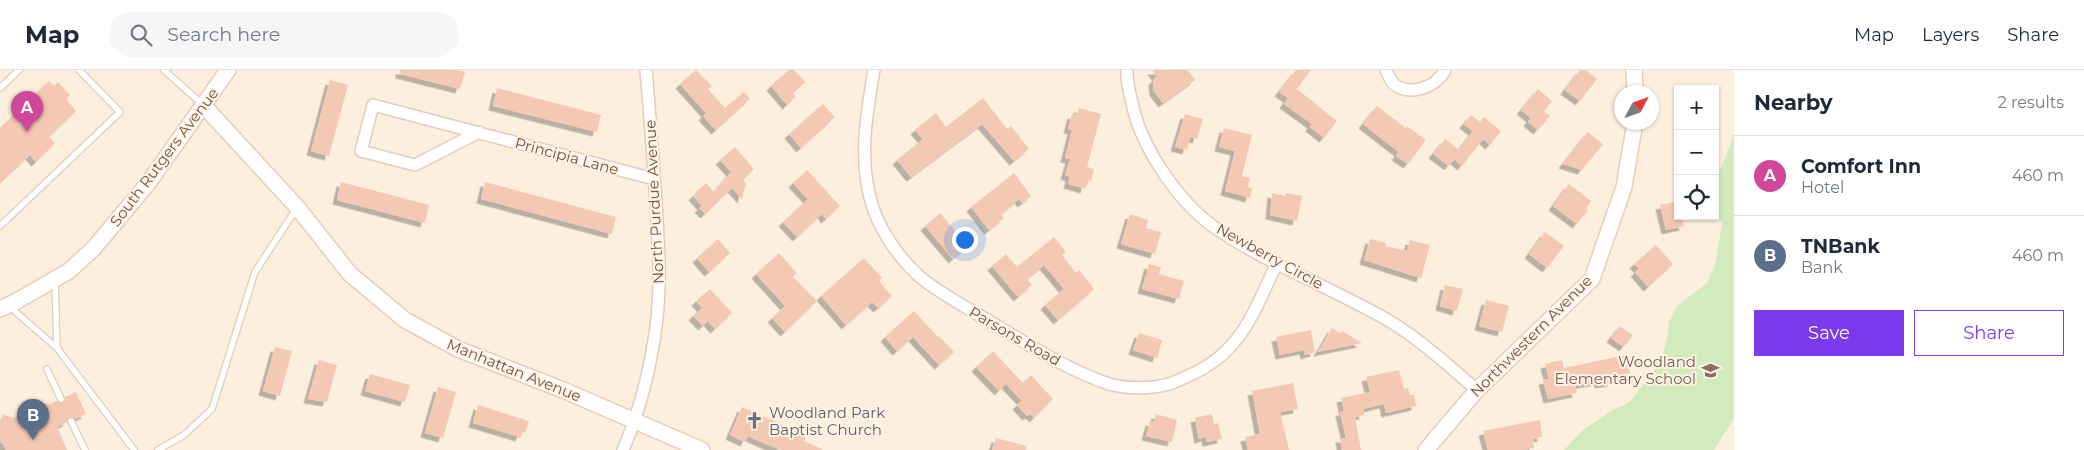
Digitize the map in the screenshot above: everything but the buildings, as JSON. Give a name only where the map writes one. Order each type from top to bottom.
[{"type":"street","name":"South Rutgers Avenue","points":[[4,307],[69,271],[94,248],[149,182],[228,70]]},
{"type":"street","name":"North Purdue Avenue","points":[[623,450],[635,421],[655,339],[658,304],[659,250],[646,70]]},
{"type":"street","name":"Parsons Road","points":[[874,70],[865,122],[864,168],[872,207],[890,240],[905,261],[924,280],[983,318],[1079,372],[1110,384],[1133,388],[1169,384],[1205,369],[1228,351],[1245,329],[1277,263]]},
{"type":"street","name":"Newberry Circle","points":[[1126,70],[1137,123],[1158,166],[1191,205],[1213,226],[1277,263],[1392,322],[1422,343],[1477,390]]},
{"type":"street","points":[[1386,70],[1395,85],[1414,90],[1435,82],[1445,70]]},
{"type":"street","points":[[1634,70],[1635,85]]},
{"type":"street","name":"Principia Lane","points":[[479,132],[415,165],[361,151],[373,105],[479,132],[654,179]]},
{"type":"street","name":"Manhattan Avenue","points":[[204,106],[297,207],[350,274],[405,320],[458,349],[563,390],[702,450]]},
{"type":"street","name":"Northwestern Avenue","points":[[1426,450],[1477,390],[1592,279],[1624,187],[1633,130]]},
{"type":"lane","points":[[0,88],[19,70]]},
{"type":"lane","points":[[0,226],[120,112],[79,70]]},
{"type":"lane","points":[[164,70],[204,106]]},
{"type":"lane","points":[[158,450],[184,435],[212,408],[255,272],[297,207]]},
{"type":"lane","points":[[55,278],[57,348]]},
{"type":"lane","points":[[4,307],[57,348],[134,450]]},
{"type":"lane","points":[[47,369],[61,399]]},
{"type":"lane","points":[[71,421],[85,450]]},
{"type":"green space","points":[[1734,134],[1734,418],[1714,450],[1564,450],[1582,431],[1609,412],[1630,402],[1653,372],[1663,354],[1669,321],[1677,306],[1707,283],[1715,265],[1722,223],[1719,218],[1719,175]]},
{"type":"place","name":"Comfort Inn","points":[[27,132]]},
{"type":"place","name":"Woodland Elementary School","points":[[1710,370]]},
{"type":"place","name":"Woodland Park Baptist Church","points":[[755,421]]},
{"type":"place","name":"TNBank","points":[[33,440]]}]
